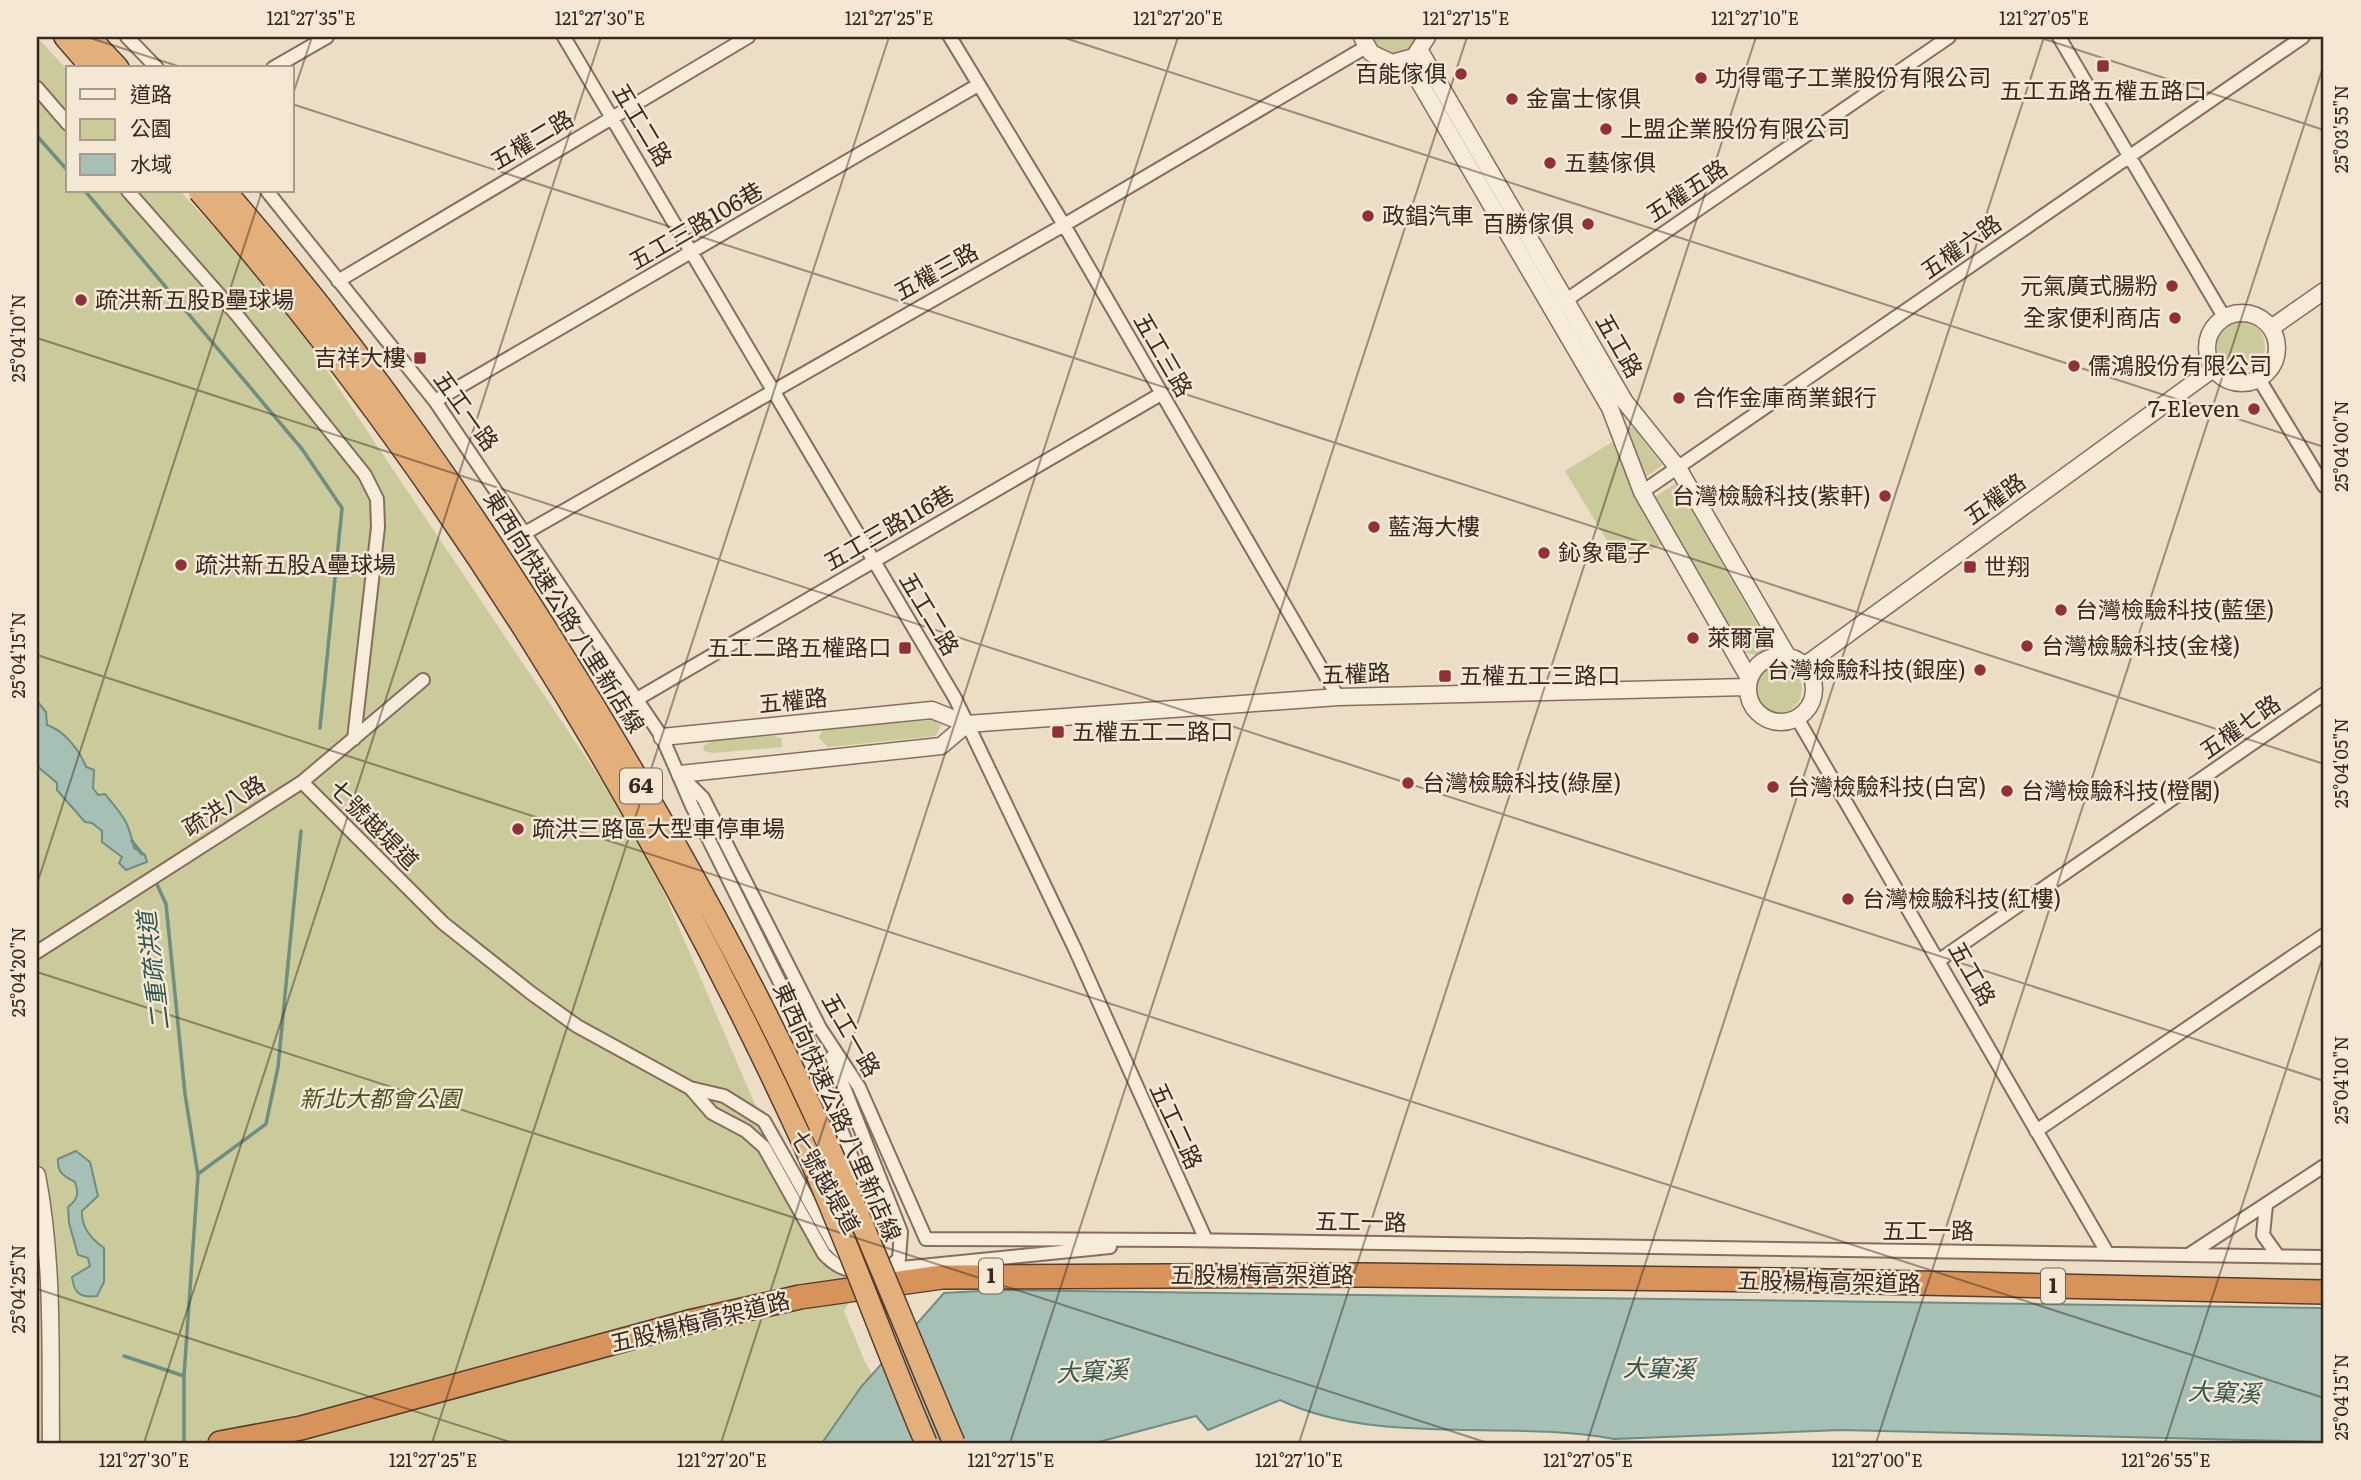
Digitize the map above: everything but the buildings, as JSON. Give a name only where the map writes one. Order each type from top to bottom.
[{"type":"highway","points":[[65,37],[90,66]]},
{"type":"highway","points":[[89,37],[115,66]]},
{"type":"highway","name":"東西向快速公路 八里新店線","points":[[200,192],[297,307],[375,408],[507,605],[607,769],[705,938],[799,1134],[926,1443]]},
{"type":"highway","name":"東西向快速公路 八里新店線","points":[[226,192],[329,314],[419,434],[529,599],[607,727],[718,923],[817,1121],[954,1443]]},
{"type":"highway","name":"五股楊梅高架道路","points":[[220,1443],[302,1428],[689,1322],[800,1297],[943,1277],[1364,1275],[1796,1280],[2324,1292]]},
{"type":"street","points":[[127,37],[155,66]]},
{"type":"street","points":[[276,66],[327,37]]},
{"type":"street","name":"五工二路","points":[[564,37],[774,390],[872,562],[955,698],[1075,950],[1206,1240]]},
{"type":"street","name":"五權二路","points":[[338,281],[748,37]]},
{"type":"street","name":"五工三路","points":[[950,37],[1064,225],[1338,697]]},
{"type":"street","name":"五權五路","points":[[1553,309],[1949,37]]},
{"type":"street","points":[[2059,37],[2224,317]]},
{"type":"street","name":"五權六路","points":[[1642,492],[2304,37]]},
{"type":"street","points":[[1364,42],[1384,61],[1418,50]]},
{"type":"street","name":"五權三路","points":[[525,533],[1064,225],[1364,42]]},
{"type":"street","name":"五工路","points":[[1418,50],[1625,402],[1678,468],[1788,657]]},
{"type":"street","name":"五工路","points":[[1418,50],[1553,309],[1611,408],[1642,492],[1748,682]]},
{"type":"street","name":"五工三路106巷","points":[[435,401],[978,85]]},
{"type":"street","points":[[37,88],[66,122]]},
{"type":"street","points":[[129,192],[237,315],[365,475],[377,499],[378,527],[354,739]]},
{"type":"street","name":"五工一路","points":[[268,192],[435,401],[662,737],[692,806],[805,1033]]},
{"type":"street","points":[[2271,328],[2324,291]]},
{"type":"street","points":[[2245,312],[2264,320],[2271,328],[2278,346],[2277,356],[2267,373],[2259,379],[2249,383],[2229,381],[2213,369],[2206,351],[2207,340],[2210,331],[2224,317],[2245,312]]},
{"type":"street","name":"五權路","points":[[1804,666],[2213,369]]},
{"type":"street","points":[[2259,379],[2324,486]]},
{"type":"street","name":"五工三路116巷","points":[[637,699],[1161,394]]},
{"type":"street","points":[[1788,657],[1804,666],[1813,681],[1813,698],[1797,718],[1780,723],[1763,718],[1751,705],[1748,682],[1754,669],[1769,658],[1788,657]]},
{"type":"street","name":"疏洪八路","points":[[37,952],[302,782],[423,680]]},
{"type":"street","name":"五權路","points":[[662,737],[932,710],[967,724],[1338,697],[1748,682]]},
{"type":"street","name":"五權七路","points":[[1938,961],[2324,694]]},
{"type":"street","name":"五工路","points":[[1797,718],[2108,1254]]},
{"type":"street","points":[[680,774],[941,746],[967,724]]},
{"type":"street","name":"五工一路","points":[[680,774],[703,799],[820,1028],[859,1087],[926,1240],[1206,1240],[2324,1257]]},
{"type":"street","name":"七號越堤道","points":[[302,782],[443,923],[577,1026],[690,1088],[724,1096],[764,1121],[834,1245],[842,1253],[854,1256],[868,1253],[877,1245],[879,1231],[805,1033]]},
{"type":"street","points":[[2036,1130],[2324,935]]},
{"type":"street","name":"七號越堤道","points":[[820,1028],[901,1232],[899,1259],[887,1269]]},
{"type":"street","name":"七號越堤道","points":[[690,1088],[712,1113],[746,1131],[764,1147],[824,1254],[834,1264],[861,1272],[1180,1240]]},
{"type":"street","points":[[2189,1254],[2324,1166]]},
{"type":"street","points":[[37,1175],[43,1208],[50,1286],[51,1443]]},
{"type":"street","points":[[2266,1205],[2263,1235],[2278,1256]]},
{"type":"green space","name":"新北大都會公園","points":[[37,37],[66,69],[66,192],[181,192],[275,293],[641,840],[767,1132],[854,1294],[844,1311],[865,1362],[912,1443],[37,1443]]},
{"type":"green space","points":[[1371,37],[1417,37],[1407,49],[1394,54],[1381,49]]},
{"type":"green space","points":[[2241,322],[2258,329],[2265,346],[2258,363],[2241,370],[2224,363],[2217,346],[2224,329]]},
{"type":"green space","points":[[1625,427],[1633,428],[1662,465],[1645,478]]},
{"type":"green space","points":[[1614,441],[1665,542],[1623,567],[1565,471]]},
{"type":"green space","points":[[1676,483],[1765,638],[1763,650],[1756,655],[1742,652],[1652,499]]},
{"type":"green space","points":[[1778,665],[1795,672],[1802,689],[1795,706],[1778,713],[1761,706],[1754,689],[1761,672]]},
{"type":"green space","points":[[933,720],[941,725],[936,736],[828,747],[819,738],[823,729]]},
{"type":"green space","points":[[773,736],[781,738],[782,747],[712,753],[704,751],[703,746],[715,739]]},
{"type":"water","points":[[37,701],[46,712],[47,725],[65,736],[76,748],[86,767],[94,770],[93,788],[98,795],[105,794],[121,813],[134,848],[145,855],[147,862],[126,870],[119,863],[122,857],[102,842],[102,831],[92,823],[85,822],[57,790],[57,783],[37,766]]},
{"type":"water","points":[[76,1151],[90,1162],[98,1196],[82,1211],[83,1223],[88,1232],[104,1248],[104,1282],[97,1296],[79,1294],[72,1277],[90,1266],[88,1258],[78,1255],[69,1223],[68,1207],[76,1199],[77,1193],[75,1182],[64,1176],[58,1159]]},
{"type":"water","name":"大窠溪","points":[[998,1290],[2324,1308],[2324,1442],[1841,1430],[1614,1439],[1531,1431],[1401,1428],[1318,1414],[1280,1400],[1208,1430],[1196,1416],[1095,1443],[822,1443],[861,1387],[944,1293]]},
{"type":"waterway","points":[[37,136],[66,169]]},
{"type":"waterway","points":[[86,192],[302,449],[342,508],[320,728]]},
{"type":"waterway","name":"二重疏洪道","points":[[198,1174],[266,1124],[278,1067],[301,831]]},
{"type":"waterway","name":"二重疏洪道","points":[[132,841],[142,854]]},
{"type":"waterway","name":"二重疏洪道","points":[[155,880],[166,904],[185,1094],[198,1175],[184,1376],[184,1443]]},
{"type":"waterway","points":[[124,1356],[184,1376]]},
{"type":"place","name":"五工五路五權五路口","points":[[2103,66]]},
{"type":"place","name":"百能傢俱","points":[[1461,74]]},
{"type":"place","name":"功得電子工業股份有限公司","points":[[1701,78]]},
{"type":"place","name":"金富士傢俱","points":[[1512,99]]},
{"type":"place","name":"上盟企業股份有限公司","points":[[1606,129]]},
{"type":"place","name":"五藝傢俱","points":[[1550,163]]},
{"type":"place","name":"政錩汽車","points":[[1368,216]]},
{"type":"place","name":"百勝傢俱","points":[[1588,224]]},
{"type":"place","name":"元氣廣式腸粉","points":[[2172,286]]},
{"type":"place","name":"疏洪新五股B壘球場","points":[[81,300]]},
{"type":"place","name":"全家便利商店","points":[[2175,318]]},
{"type":"place","name":"吉祥大樓","points":[[420,358]]},
{"type":"place","name":"儒鴻股份有限公司","points":[[2074,366]]},
{"type":"place","name":"合作金庫商業銀行","points":[[1679,398]]},
{"type":"place","name":"7-Eleven","points":[[2254,409]]},
{"type":"place","name":"台灣檢驗科技(紫軒)","points":[[1885,496]]},
{"type":"place","name":"藍海大樓","points":[[1374,527]]},
{"type":"place","name":"鈊象電子","points":[[1544,553]]},
{"type":"place","name":"疏洪新五股A壘球場","points":[[181,565]]},
{"type":"place","name":"世翔","points":[[1970,567]]},
{"type":"place","name":"台灣檢驗科技(藍堡)","points":[[2061,610]]},
{"type":"place","name":"萊爾富","points":[[1693,638]]},
{"type":"place","name":"台灣檢驗科技(金棧)","points":[[2027,646]]},
{"type":"place","name":"五工二路五權路口","points":[[905,648]]},
{"type":"place","name":"台灣檢驗科技(銀座)","points":[[1980,670]]},
{"type":"place","name":"五權五工三路口","points":[[1445,676]]},
{"type":"place","name":"五權五工二路口","points":[[1058,732]]},
{"type":"place","name":"台灣檢驗科技(綠屋)","points":[[1408,783]]},
{"type":"place","name":"台灣檢驗科技(白宮)","points":[[1773,787]]},
{"type":"place","name":"台灣檢驗科技(橙閣)","points":[[2007,791]]},
{"type":"place","name":"疏洪三路區大型車停車場","points":[[518,829]]},
{"type":"place","name":"台灣檢驗科技(紅樓)","points":[[1848,899]]}]
